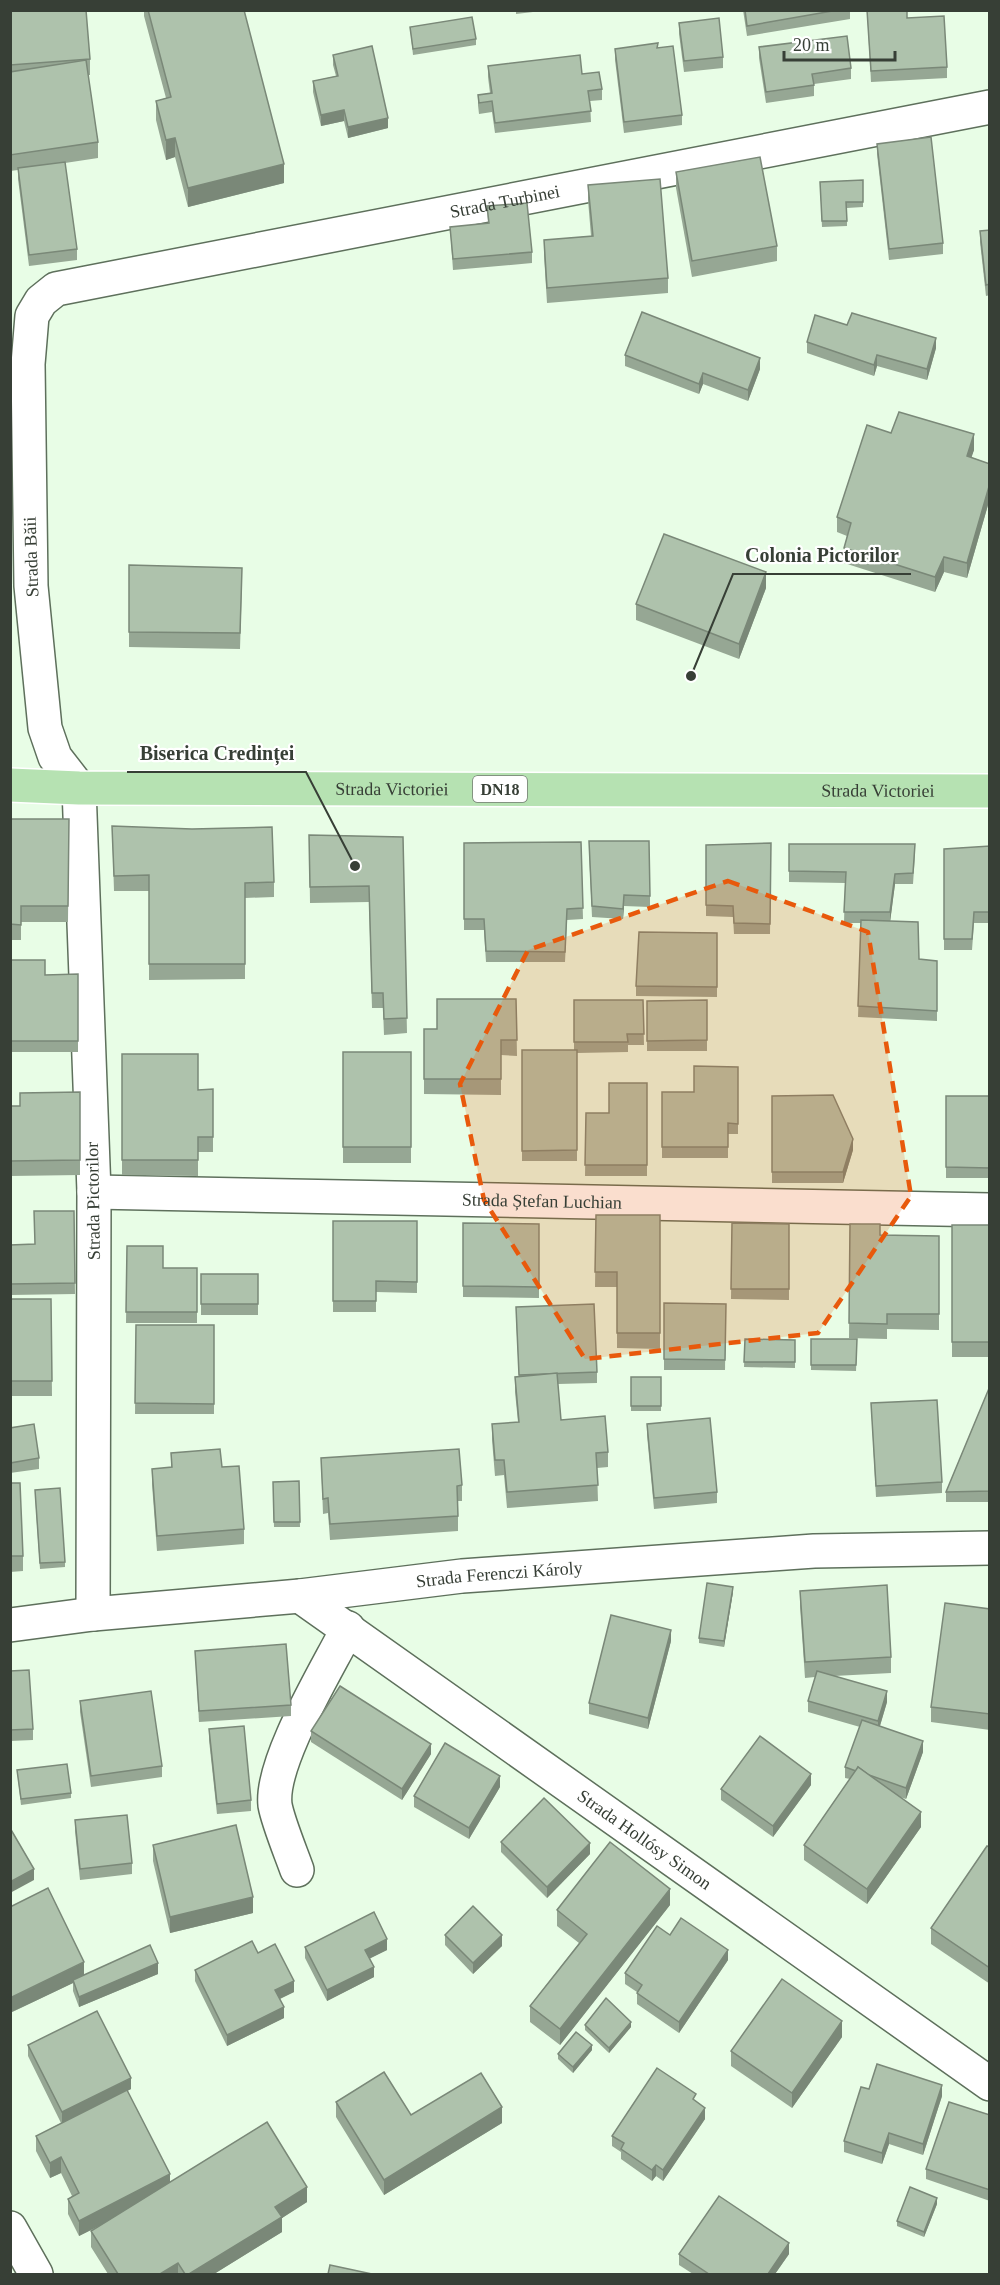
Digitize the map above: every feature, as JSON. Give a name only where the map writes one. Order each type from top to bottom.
[{"type":"main road","name":"Strada Victoriei","points":[[10,785],[79,788],[990,792]]},
{"type":"street","name":"Strada Turbinei","points":[[32,316],[41,301],[56,289],[990,107]]},
{"type":"street","name":"Strada Băii","points":[[32,316],[28,364],[21,586],[45,728],[55,757],[79,788]]},
{"type":"street","name":"Strada Pictorilor","points":[[79,788],[94,1192],[93,1614]]},
{"type":"street","name":"Strada Ștefan Luchian","points":[[94,1192],[990,1210]]},
{"type":"street","name":"Strada Ferenczi Károly","points":[[10,1625],[93,1614],[300,1596],[462,1576],[814,1551],[990,1548]]},
{"type":"street","name":"Strada Hollósy Simon","points":[[300,1596],[990,2084]]},
{"type":"street","points":[[297,1870],[275,1805],[278,1776],[289,1743],[348,1628]]},
{"type":"street","points":[[10,2228],[36,2274]]},
{"type":"highlighted area","points":[[728,881],[868,932],[911,1196],[818,1333],[585,1359],[484,1200],[460,1084],[528,950]]},
{"type":"building","points":[[86,10],[90,59],[10,65],[10,11]]},
{"type":"building","points":[[148,10],[244,10],[284,164],[188,188],[175,138],[166,140],[156,101],[171,97]]},
{"type":"building","points":[[745,10],[838,10],[747,26]]},
{"type":"building","points":[[867,10],[907,10],[907,18],[944,16],[947,67],[871,71]]},
{"type":"building","points":[[472,17],[476,39],[413,49],[410,27]]},
{"type":"building","points":[[719,18],[723,57],[684,61],[679,23]]},
{"type":"building","points":[[847,36],[851,68],[812,74],[814,85],[766,92],[759,47]]},
{"type":"building","points":[[658,43],[657,48],[673,46],[682,115],[624,122],[615,49]]},
{"type":"building","points":[[372,46],[388,118],[348,127],[344,110],[321,115],[313,81],[338,76],[333,55]]},
{"type":"building","points":[[580,55],[582,74],[599,72],[602,89],[588,91],[591,111],[495,123],[492,101],[479,103],[478,95],[492,93],[488,66]]},
{"type":"building","points":[[86,60],[98,142],[10,155],[10,72]]},
{"type":"building","points":[[931,137],[943,243],[889,249],[877,144]]},
{"type":"building","points":[[760,157],[777,246],[692,261],[676,172]]},
{"type":"building","points":[[65,162],[77,249],[29,255],[18,168]]},
{"type":"building","points":[[660,179],[668,278],[547,288],[544,240],[593,236],[588,185]]},
{"type":"building","points":[[863,180],[863,202],[846,202],[847,221],[822,221],[820,182]]},
{"type":"building","points":[[527,203],[532,252],[453,259],[450,227],[489,223],[487,206]]},
{"type":"building","points":[[990,230],[990,284],[986,285],[980,231]]},
{"type":"building","points":[[642,312],[760,358],[748,390],[703,373],[699,384],[625,355]]},
{"type":"building","points":[[852,313],[936,338],[927,369],[877,355],[874,365],[807,342],[815,315],[847,325]]},
{"type":"building","points":[[899,412],[974,434],[967,456],[990,464],[990,483],[967,563],[944,557],[935,577],[844,548],[851,523],[837,517],[867,425],[891,433]]},
{"type":"building","points":[[664,534],[766,572],[739,644],[636,604]]},
{"type":"building","points":[[129,565],[242,568],[240,633],[129,632]]},
{"type":"building","points":[[10,819],[69,819],[68,906],[21,906],[21,925],[10,924]]},
{"type":"building","points":[[112,826],[192,829],[272,827],[274,882],[245,883],[245,964],[149,964],[149,875],[114,876]]},
{"type":"building","points":[[309,835],[403,837],[407,1018],[384,1019],[383,993],[372,993],[369,886],[310,887]]},
{"type":"building","points":[[589,841],[649,841],[650,896],[624,895],[623,909],[592,906]]},
{"type":"building","points":[[581,842],[583,908],[567,909],[565,952],[486,951],[484,919],[464,919],[464,843]]},
{"type":"building","points":[[771,843],[770,924],[734,923],[733,906],[706,905],[706,845]]},
{"type":"building","points":[[789,844],[915,844],[913,873],[895,874],[890,912],[844,912],[846,872],[789,871]]},
{"type":"building","points":[[990,846],[990,912],[974,912],[972,939],[944,939],[944,849]]},
{"type":"building","points":[[861,920],[918,922],[919,959],[937,961],[937,1011],[858,1006]]},
{"type":"building","points":[[639,932],[717,933],[717,987],[636,986]]},
{"type":"building","points":[[10,960],[45,960],[45,975],[78,974],[78,1041],[10,1041]]},
{"type":"building","points":[[437,999],[516,999],[517,1040],[501,1040],[501,1079],[424,1079],[424,1029],[437,1029]]},
{"type":"building","points":[[574,1000],[643,1000],[644,1034],[627,1034],[628,1042],[574,1042]]},
{"type":"building","points":[[707,1000],[707,1040],[647,1041],[647,1001]]},
{"type":"building","points":[[522,1050],[577,1050],[577,1150],[522,1151]]},
{"type":"building","points":[[343,1052],[411,1052],[411,1147],[343,1147]]},
{"type":"building","points":[[122,1054],[198,1054],[198,1090],[213,1089],[213,1137],[198,1137],[198,1160],[122,1160]]},
{"type":"building","points":[[694,1066],[738,1067],[738,1124],[728,1123],[728,1147],[662,1147],[662,1092],[694,1092]]},
{"type":"building","points":[[609,1083],[647,1083],[647,1165],[585,1165],[586,1113],[609,1113]]},
{"type":"building","points":[[80,1092],[80,1160],[10,1161],[10,1106],[20,1106],[20,1093]]},
{"type":"building","points":[[833,1095],[853,1139],[843,1172],[772,1172],[772,1096]]},
{"type":"building","points":[[946,1096],[990,1096],[990,1168],[946,1167]]},
{"type":"building","points":[[34,1211],[74,1211],[75,1283],[10,1284],[10,1245],[35,1244]]},
{"type":"building","points":[[596,1215],[660,1215],[660,1333],[617,1333],[617,1272],[595,1272]]},
{"type":"building","points":[[333,1221],[417,1221],[417,1282],[376,1281],[376,1301],[333,1301]]},
{"type":"building","points":[[463,1223],[539,1224],[539,1287],[463,1286]]},
{"type":"building","points":[[732,1223],[789,1224],[789,1289],[731,1289]]},
{"type":"building","points":[[850,1224],[880,1224],[880,1235],[939,1236],[939,1314],[887,1314],[887,1324],[849,1323]]},
{"type":"building","points":[[952,1225],[990,1225],[990,1342],[952,1342]]},
{"type":"building","points":[[127,1246],[163,1246],[163,1268],[197,1268],[197,1312],[126,1312]]},
{"type":"building","points":[[201,1274],[258,1274],[258,1304],[201,1304]]},
{"type":"building","points":[[10,1299],[51,1299],[52,1381],[10,1381]]},
{"type":"building","points":[[664,1303],[726,1304],[725,1360],[664,1359]]},
{"type":"building","points":[[594,1304],[597,1372],[519,1375],[516,1307]]},
{"type":"building","points":[[136,1325],[214,1325],[214,1404],[135,1403]]},
{"type":"building","points":[[745,1339],[795,1340],[795,1362],[744,1362]]},
{"type":"building","points":[[811,1339],[857,1339],[856,1365],[811,1365]]},
{"type":"building","points":[[557,1373],[561,1420],[605,1416],[608,1452],[596,1453],[598,1485],[507,1492],[504,1460],[495,1460],[492,1424],[519,1422],[515,1377]]},
{"type":"building","points":[[631,1377],[661,1377],[661,1406],[631,1406]]},
{"type":"building","points":[[990,1386],[990,1491],[946,1492]]},
{"type":"building","points":[[937,1400],[942,1482],[876,1486],[871,1403]]},
{"type":"building","points":[[710,1418],[717,1492],[654,1498],[647,1424]]},
{"type":"building","points":[[34,1424],[39,1458],[10,1463],[10,1428]]},
{"type":"building","points":[[220,1449],[222,1467],[239,1466],[244,1529],[157,1536],[152,1469],[172,1467],[171,1453]]},
{"type":"building","points":[[459,1449],[462,1485],[457,1486],[458,1516],[330,1524],[328,1498],[323,1499],[321,1458]]},
{"type":"building","points":[[299,1481],[300,1522],[274,1522],[273,1482]]},
{"type":"building","points":[[10,1483],[20,1483],[23,1556],[10,1556]]},
{"type":"building","points":[[60,1488],[65,1562],[40,1563],[35,1490]]},
{"type":"building","points":[[707,1583],[733,1587],[724,1641],[699,1638]]},
{"type":"building","points":[[887,1585],[891,1657],[805,1662],[800,1591]]},
{"type":"building","points":[[945,1603],[990,1609],[990,1714],[931,1707]]},
{"type":"building","points":[[611,1615],[671,1630],[648,1718],[589,1703]]},
{"type":"building","points":[[286,1644],[291,1705],[199,1711],[195,1651]]},
{"type":"building","points":[[29,1670],[33,1729],[10,1730],[10,1671]]},
{"type":"building","points":[[817,1671],[887,1691],[878,1721],[808,1701]]},
{"type":"building","points":[[340,1686],[431,1744],[402,1789],[311,1731]]},
{"type":"building","points":[[151,1691],[162,1766],[91,1776],[80,1701]]},
{"type":"building","points":[[862,1720],[923,1741],[906,1788],[869,1775],[858,1767],[856,1771],[845,1767]]},
{"type":"building","points":[[244,1726],[251,1800],[217,1804],[209,1729]]},
{"type":"building","points":[[760,1736],[811,1774],[773,1826],[721,1789]]},
{"type":"building","points":[[445,1743],[500,1776],[469,1828],[414,1796]]},
{"type":"building","points":[[67,1764],[71,1793],[21,1799],[17,1770]]},
{"type":"building","points":[[858,1767],[921,1812],[867,1889],[804,1845]]},
{"type":"building","points":[[544,1798],[590,1843],[547,1887],[501,1842]]},
{"type":"building","points":[[127,1815],[132,1863],[80,1869],[75,1820]]},
{"type":"building","points":[[236,1825],[253,1897],[170,1917],[153,1845]]},
{"type":"building","points":[[10,1828],[34,1869],[10,1882]]},
{"type":"building","points":[[610,1842],[670,1889],[560,2029],[530,2006],[587,1934],[557,1910]]},
{"type":"building","points":[[987,1846],[990,1847],[990,1968],[931,1928]]},
{"type":"building","points":[[48,1888],[84,1962],[10,1998],[10,1907]]},
{"type":"building","points":[[473,1906],[502,1935],[473,1963],[445,1935]]},
{"type":"building","points":[[374,1912],[387,1939],[365,1950],[374,1967],[327,1990],[305,1947]]},
{"type":"building","points":[[681,1918],[728,1950],[679,2022],[637,1993],[642,1985],[625,1973],[657,1926],[670,1935]]},
{"type":"building","points":[[252,1941],[258,1953],[275,1944],[294,1981],[275,1990],[284,2007],[227,2035],[195,1970]]},
{"type":"building","points":[[150,1945],[158,1963],[79,1997],[73,1980]]},
{"type":"building","points":[[782,1979],[842,2021],[792,2093],[731,2051]]},
{"type":"building","points":[[606,1998],[631,2022],[609,2048],[585,2025]]},
{"type":"building","points":[[97,2011],[131,2078],[62,2112],[28,2045]]},
{"type":"building","points":[[576,2032],[592,2045],[573,2067],[558,2054]]},
{"type":"building","points":[[877,2064],[942,2085],[923,2144],[889,2133],[882,2153],[844,2141],[861,2087],[869,2089]]},
{"type":"building","points":[[657,2068],[696,2094],[693,2099],[705,2108],[663,2170],[656,2165],[652,2170],[621,2149],[624,2143],[612,2136]]},
{"type":"building","points":[[384,2072],[411,2115],[481,2073],[502,2107],[384,2180],[336,2102]]},
{"type":"building","points":[[127,2090],[170,2174],[79,2221],[68,2199],[79,2193],[61,2157],[50,2163],[36,2136]]},
{"type":"building","points":[[949,2102],[990,2115],[990,2190],[926,2169]]},
{"type":"building","points":[[267,2122],[307,2187],[275,2207],[282,2217],[189,2274],[185,2274],[178,2263],[160,2274],[118,2274],[91,2231]]},
{"type":"building","points":[[910,2187],[937,2198],[924,2232],[897,2221]]},
{"type":"building","points":[[719,2196],[789,2243],[768,2274],[709,2274],[679,2254]]},
{"type":"building","points":[[330,2265],[372,2274],[328,2274]]},
{"type":"place","name":"Colonia Pictorilor","points":[[691,676]]},
{"type":"place","name":"Biserica Credinței","points":[[355,866]]}]
